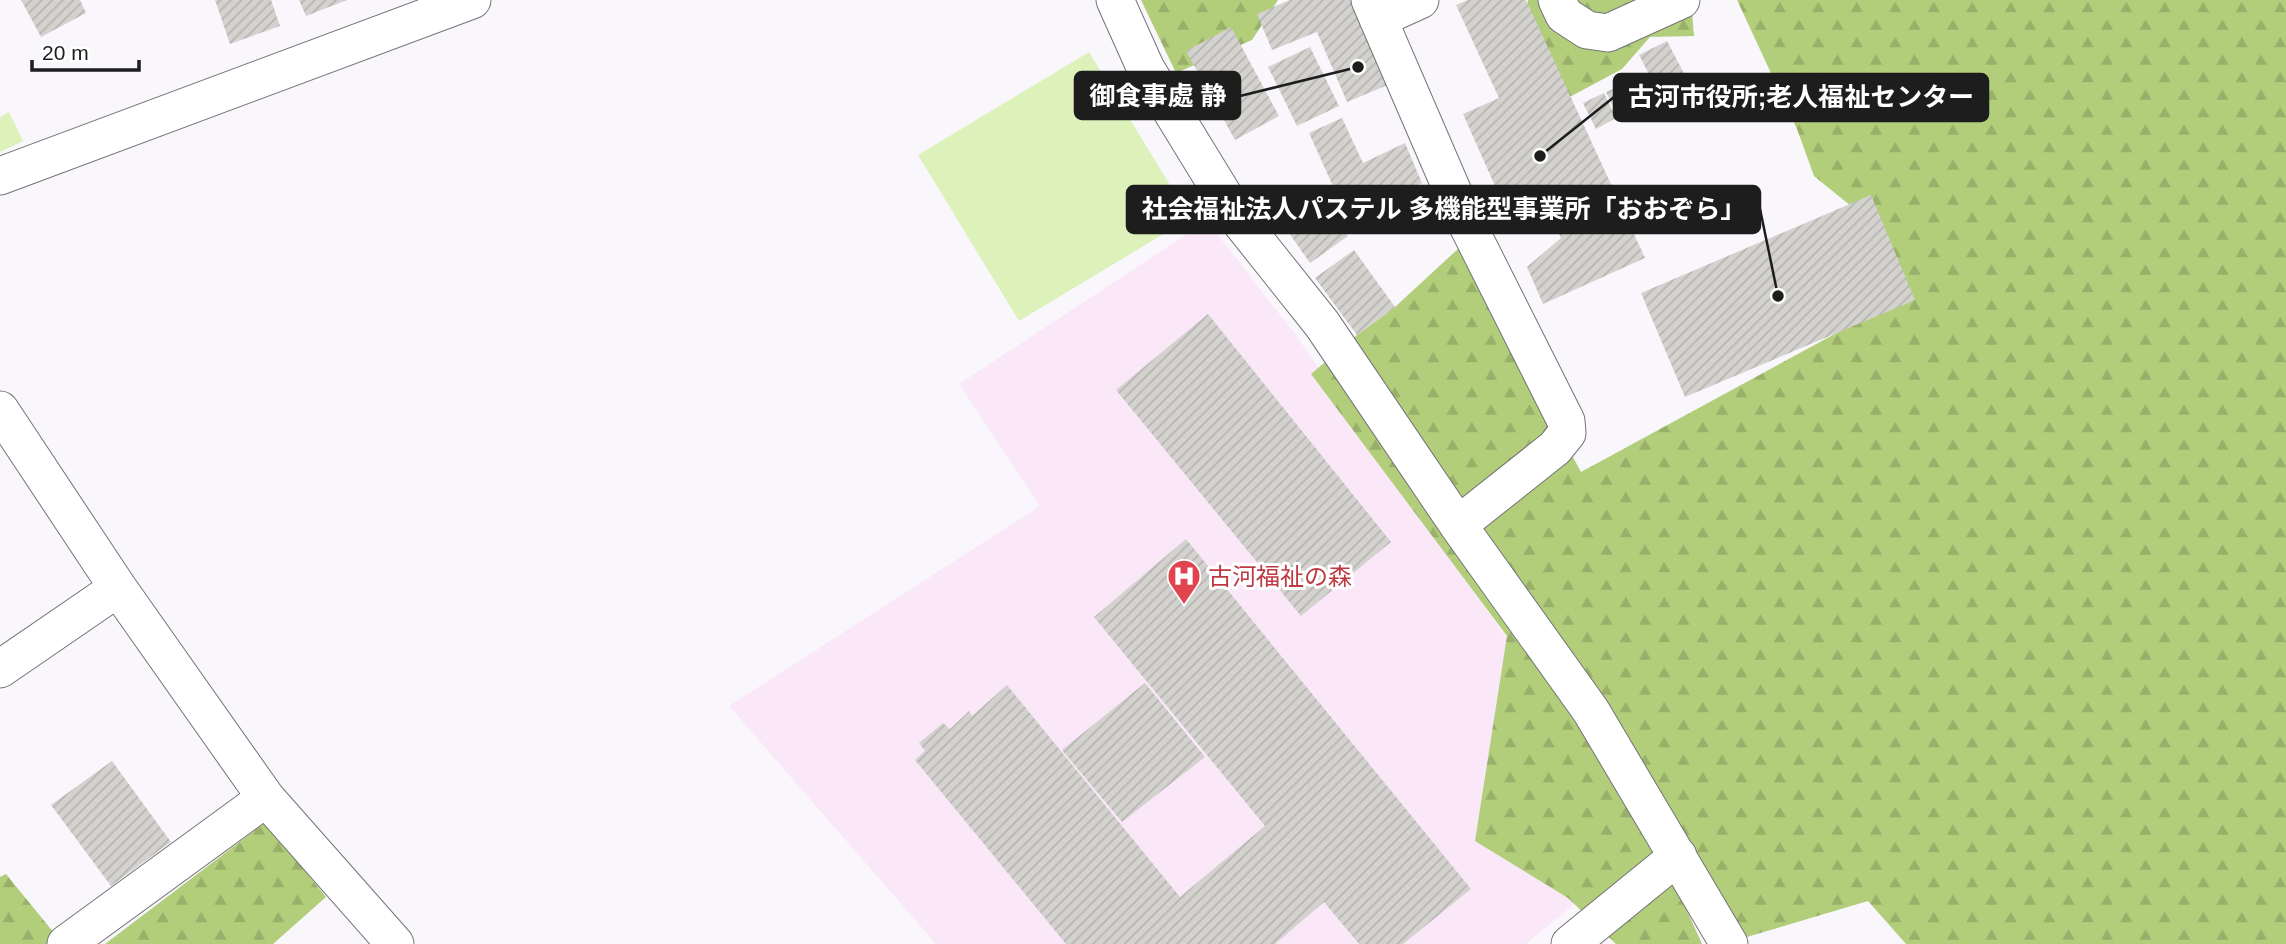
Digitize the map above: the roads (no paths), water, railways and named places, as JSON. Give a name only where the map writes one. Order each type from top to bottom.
[{"type":"street","points":[[1115,0],[1146,69],[1236,216],[1322,324],[1458,525],[1591,711],[1729,944]]},
{"type":"street","points":[[1420,0],[1374,9],[1465,220],[1566,421],[1567,433],[1555,448],[1458,525]]},
{"type":"street","points":[[1557,0],[1564,15],[1587,30],[1608,33],[1681,0]]},
{"type":"street","points":[[0,176],[460,2]]},
{"type":"street","points":[[0,410],[118,588],[267,798],[395,944]]},
{"type":"street","points":[[0,669],[118,588]]},
{"type":"street","points":[[66,944],[267,798]]},
{"type":"street","points":[[1570,944],[1678,856]]},
{"type":"place","name":"御食事處 静","points":[[1358,67]]},
{"type":"place","name":"古河市役所;老人福祉センター","points":[[1540,156]]},
{"type":"place","name":"社会福祉法人パステル 多機能型事業所「おおぞら」","points":[[1778,296]]},
{"type":"place","name":"古河福祉の森","points":[[1184,606]]}]
